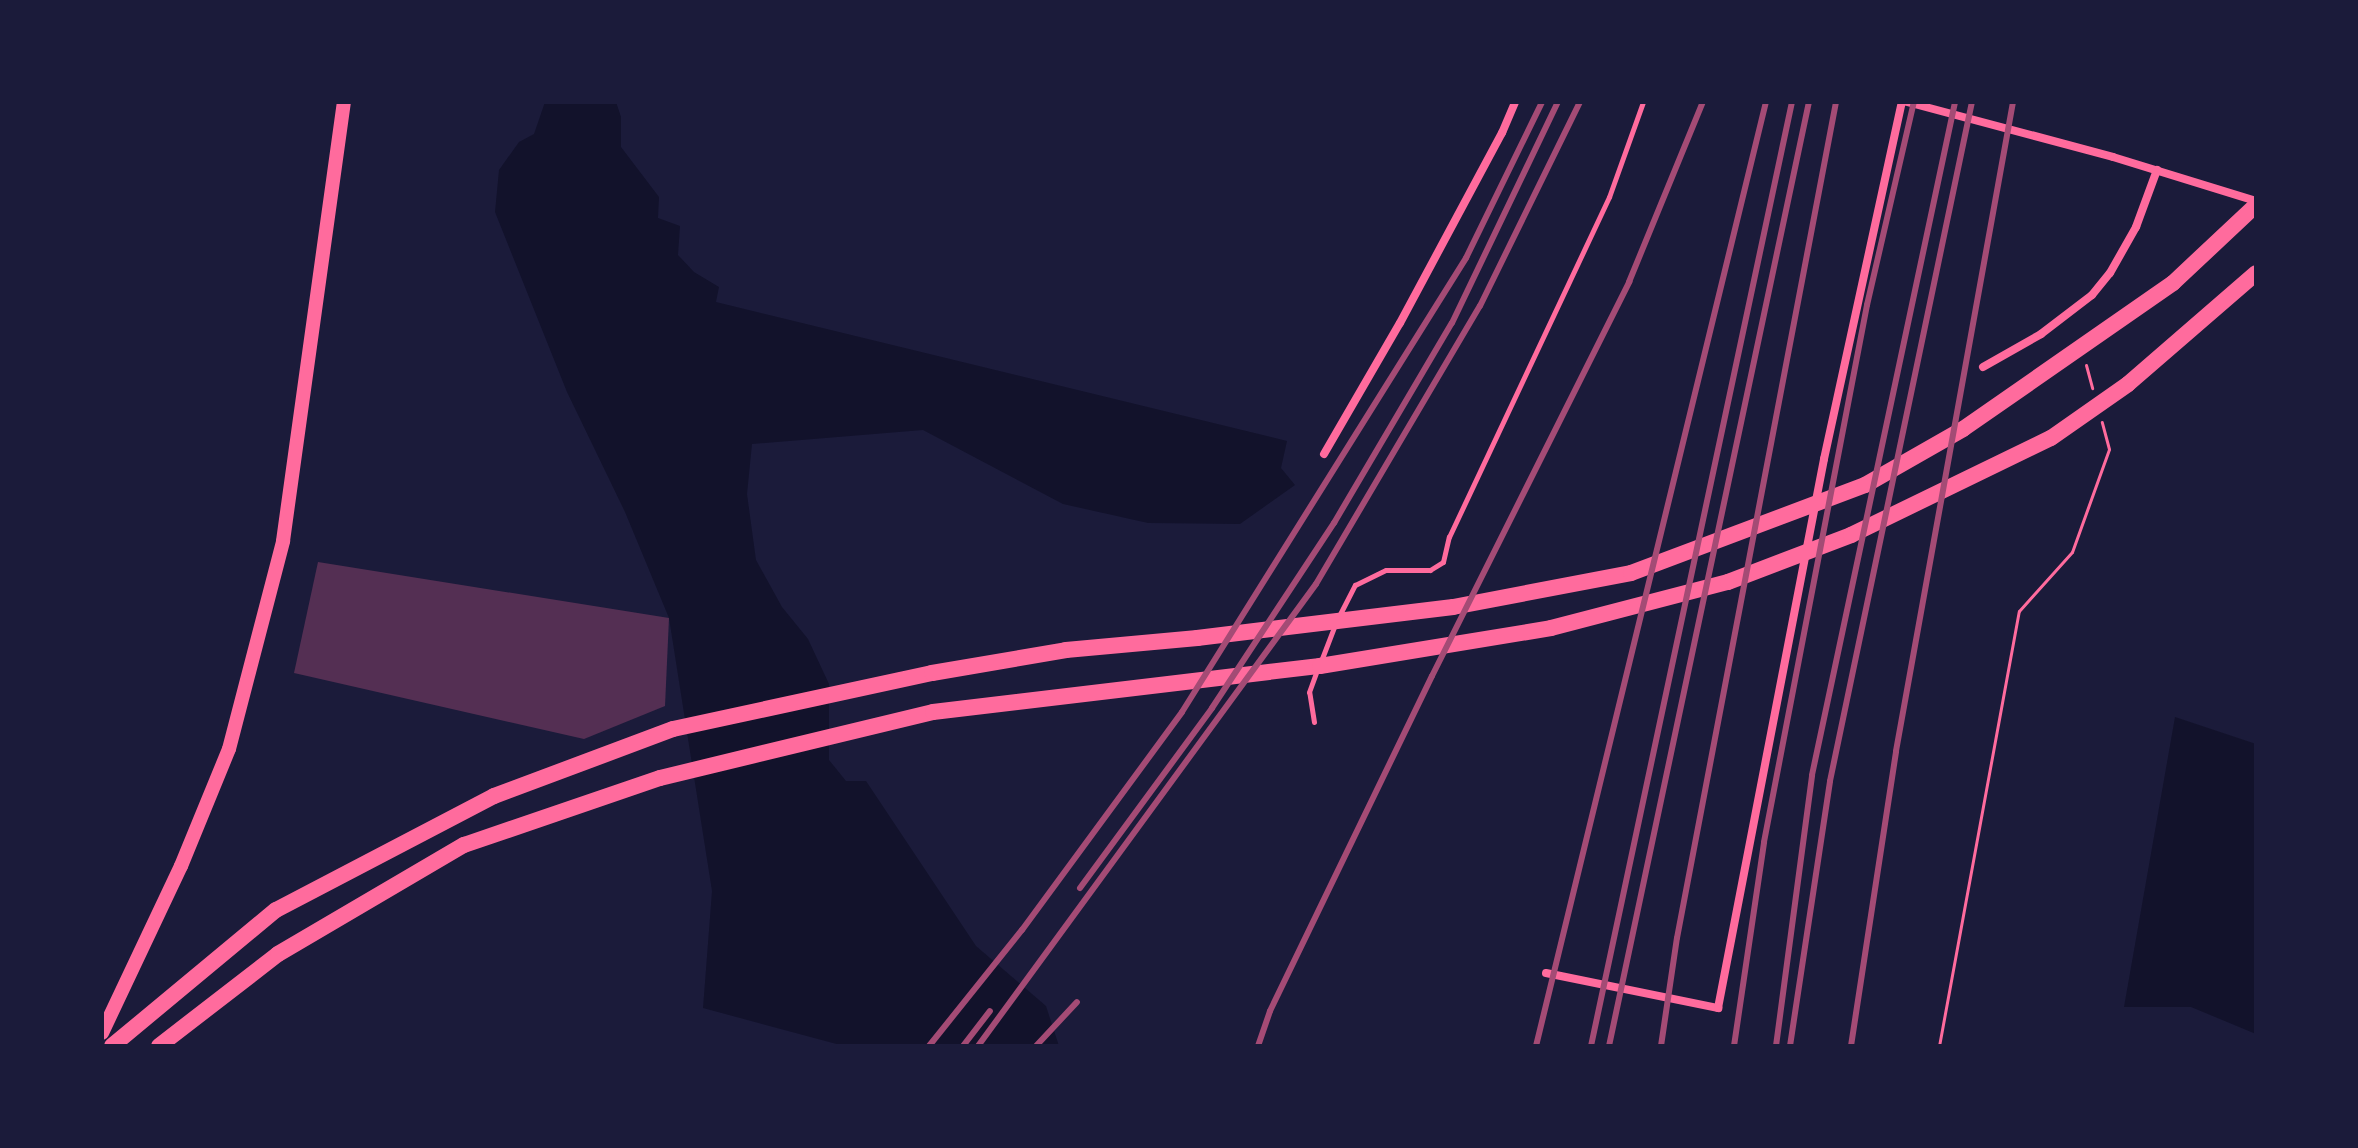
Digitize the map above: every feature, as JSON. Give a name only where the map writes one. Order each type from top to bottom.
[{"type":"highway","points":[[111,1046],[276,910],[494,796],[673,729],[932,673],[1066,650],[1197,638],[1453,607],[1631,573],[1865,485],[1963,429],[2173,283],[2256,203]]},
{"type":"highway","points":[[159,1046],[278,954],[464,845],[660,778],[933,712],[1305,668],[1412,651],[1551,628],[1728,582],[1851,535],[2051,438],[2128,384],[2256,273]]},
{"type":"main road","points":[[102,1033],[181,866],[229,749],[283,541],[344,102]]},
{"type":"main road","points":[[102,1043],[111,1046]]},
{"type":"main road","points":[[102,1043],[120,1046]]},
{"type":"street","points":[[1324,454],[1407,309],[1502,133],[1515,102]]},
{"type":"street","points":[[1546,973],[1718,1008],[1824,459],[1904,102],[2157,170],[2256,203]]},
{"type":"street","points":[[1983,367],[2041,334],[2092,295],[2110,273],[2136,227],[2157,170]]},
{"type":"lane","points":[[1314,722],[1309,692],[1345,600],[1355,585],[1386,570],[1430,570],[1443,562],[1449,537],[1609,197],[1643,102]]},
{"type":"path","points":[[2084,357],[2092,388]]},
{"type":"path","points":[[1939,1046],[2019,611],[2072,552],[2109,449],[2101,419]]},
{"type":"shaded area","points":[[545,102],[616,102],[621,117],[621,147],[659,197],[658,218],[680,226],[678,255],[694,272],[719,287],[716,302],[1287,441],[1281,468],[1295,485],[1240,524],[1148,523],[1063,504],[923,430],[752,444],[747,494],[756,560],[782,607],[808,639],[829,684],[829,760],[846,781],[866,781],[976,946],[1046,1006],[1059,1046],[844,1046],[703,1008],[712,891],[669,618],[625,512],[567,392],[495,212],[499,170],[519,142],[534,134]]},
{"type":"shaded area","points":[[2175,717],[2256,744],[2256,1034],[2191,1007],[2124,1007]]},
{"type":"building","points":[[318,562],[669,618],[665,706],[584,739],[294,673]]},
{"type":"railway","points":[[929,1046],[1022,930],[1182,712],[1466,258],[1542,102]]},
{"type":"railway","points":[[1080,888],[1212,708],[1334,523],[1452,323],[1558,102]]},
{"type":"railway","points":[[978,1046],[1316,584],[1480,306],[1580,102]]},
{"type":"railway","points":[[1258,1046],[1270,1011],[1432,676],[1629,282],[1703,102]]},
{"type":"railway","points":[[1536,1046],[1766,102]]},
{"type":"railway","points":[[1591,1046],[1792,102]]},
{"type":"railway","points":[[1609,1046],[1809,102]]},
{"type":"railway","points":[[1661,1046],[1677,938],[1836,102]]},
{"type":"railway","points":[[1734,1046],[1764,842],[1867,305],[1914,102]]},
{"type":"railway","points":[[1776,1046],[1812,775],[1955,102]]},
{"type":"railway","points":[[1790,1046],[1830,781],[1972,102]]},
{"type":"railway","points":[[1851,1046],[1896,751],[2013,102]]},
{"type":"railway","points":[[1036,1046],[1077,1002]]},
{"type":"railway","points":[[963,1046],[990,1011]]}]
